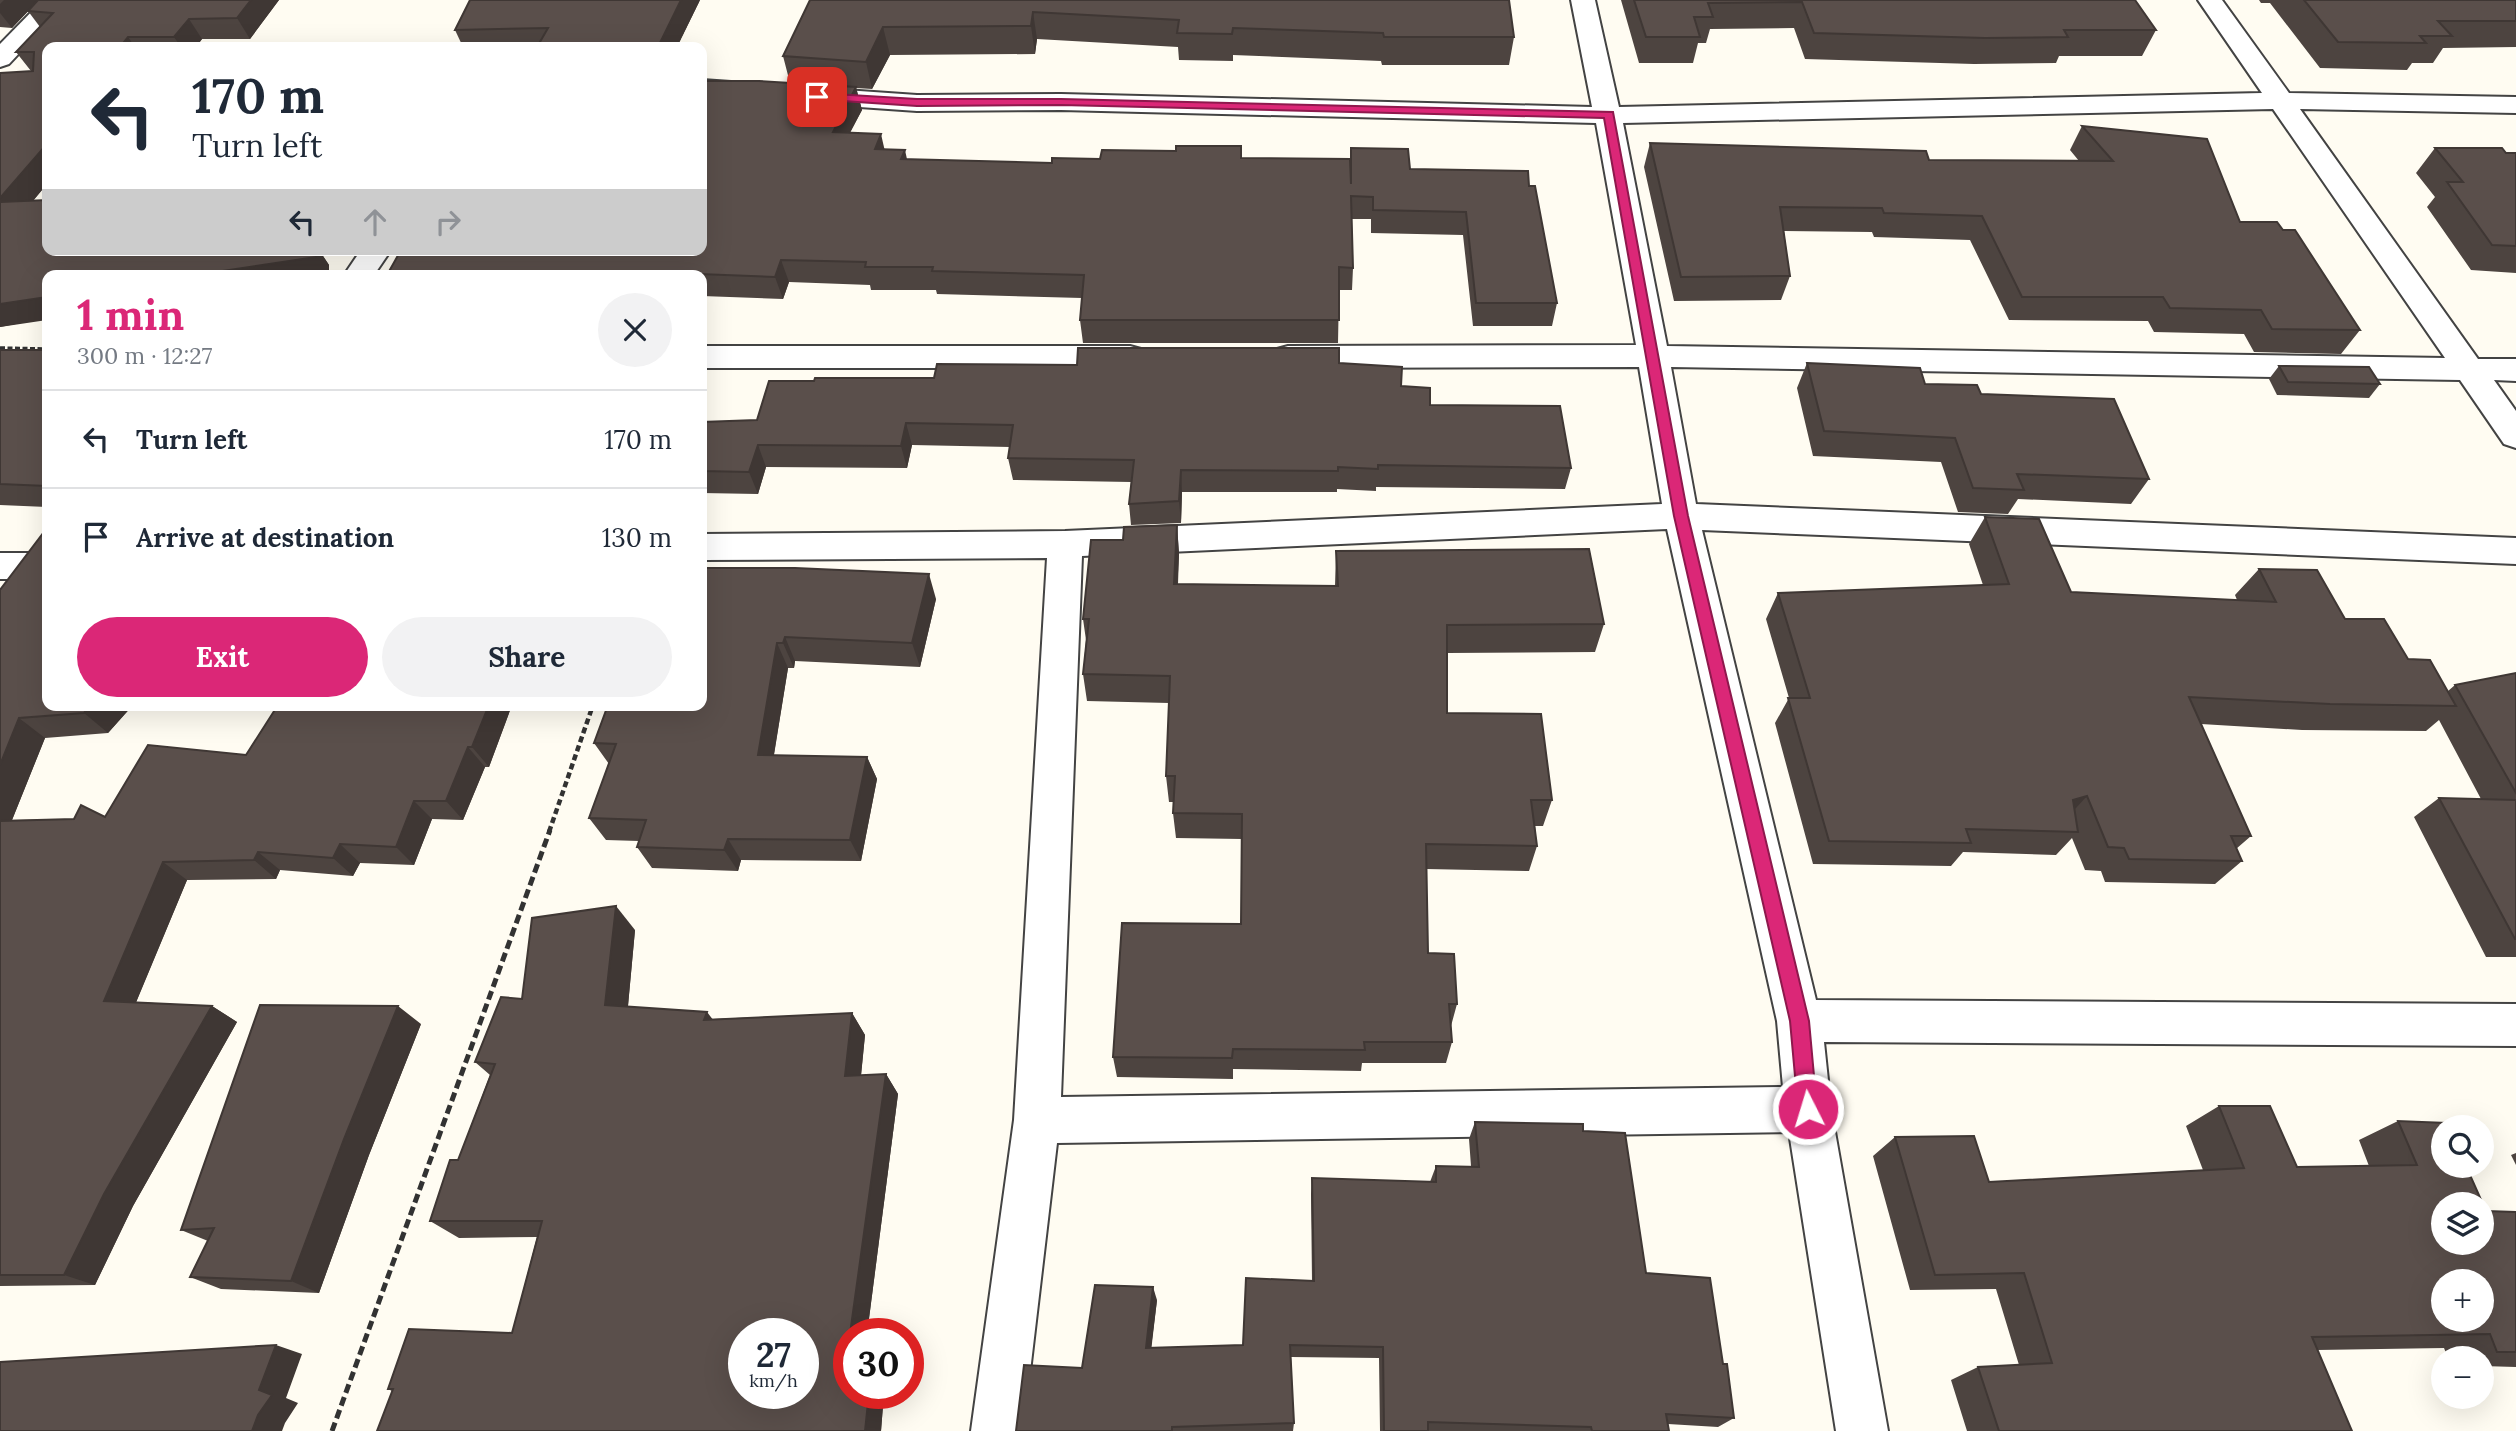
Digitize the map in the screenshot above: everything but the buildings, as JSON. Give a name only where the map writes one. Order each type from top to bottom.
[{"type":"street","points":[[0,59],[57,0]]},
{"type":"street","points":[[1583,0],[1609,115],[1681,516],[1799,1021],[1808,1109],[1862,1431]]},
{"type":"street","points":[[2210,0],[2516,436]]},
{"type":"street","points":[[707,88],[917,103],[1061,102],[1609,115],[2281,101],[2516,105]]},
{"type":"street","points":[[1262,357],[1654,356],[2516,370]]},
{"type":"street","points":[[707,358],[1164,357]]},
{"type":"street","points":[[707,547],[864,548],[1065,544],[1681,516],[2516,551]]},
{"type":"street","points":[[997,1431],[1037,1120],[1065,544]]},
{"type":"street","points":[[0,566],[42,566]]},
{"type":"street","points":[[1799,1021],[2516,1025]]},
{"type":"street","points":[[1037,1120],[1808,1109]]},
{"type":"path","points":[[0,348],[42,349]]},
{"type":"path","points":[[332,1431],[509,950],[591,711]]},
{"type":"route","points":[[817,97],[917,103],[1061,102],[1609,115],[1681,516],[1799,1021],[1808,1109]]}]
